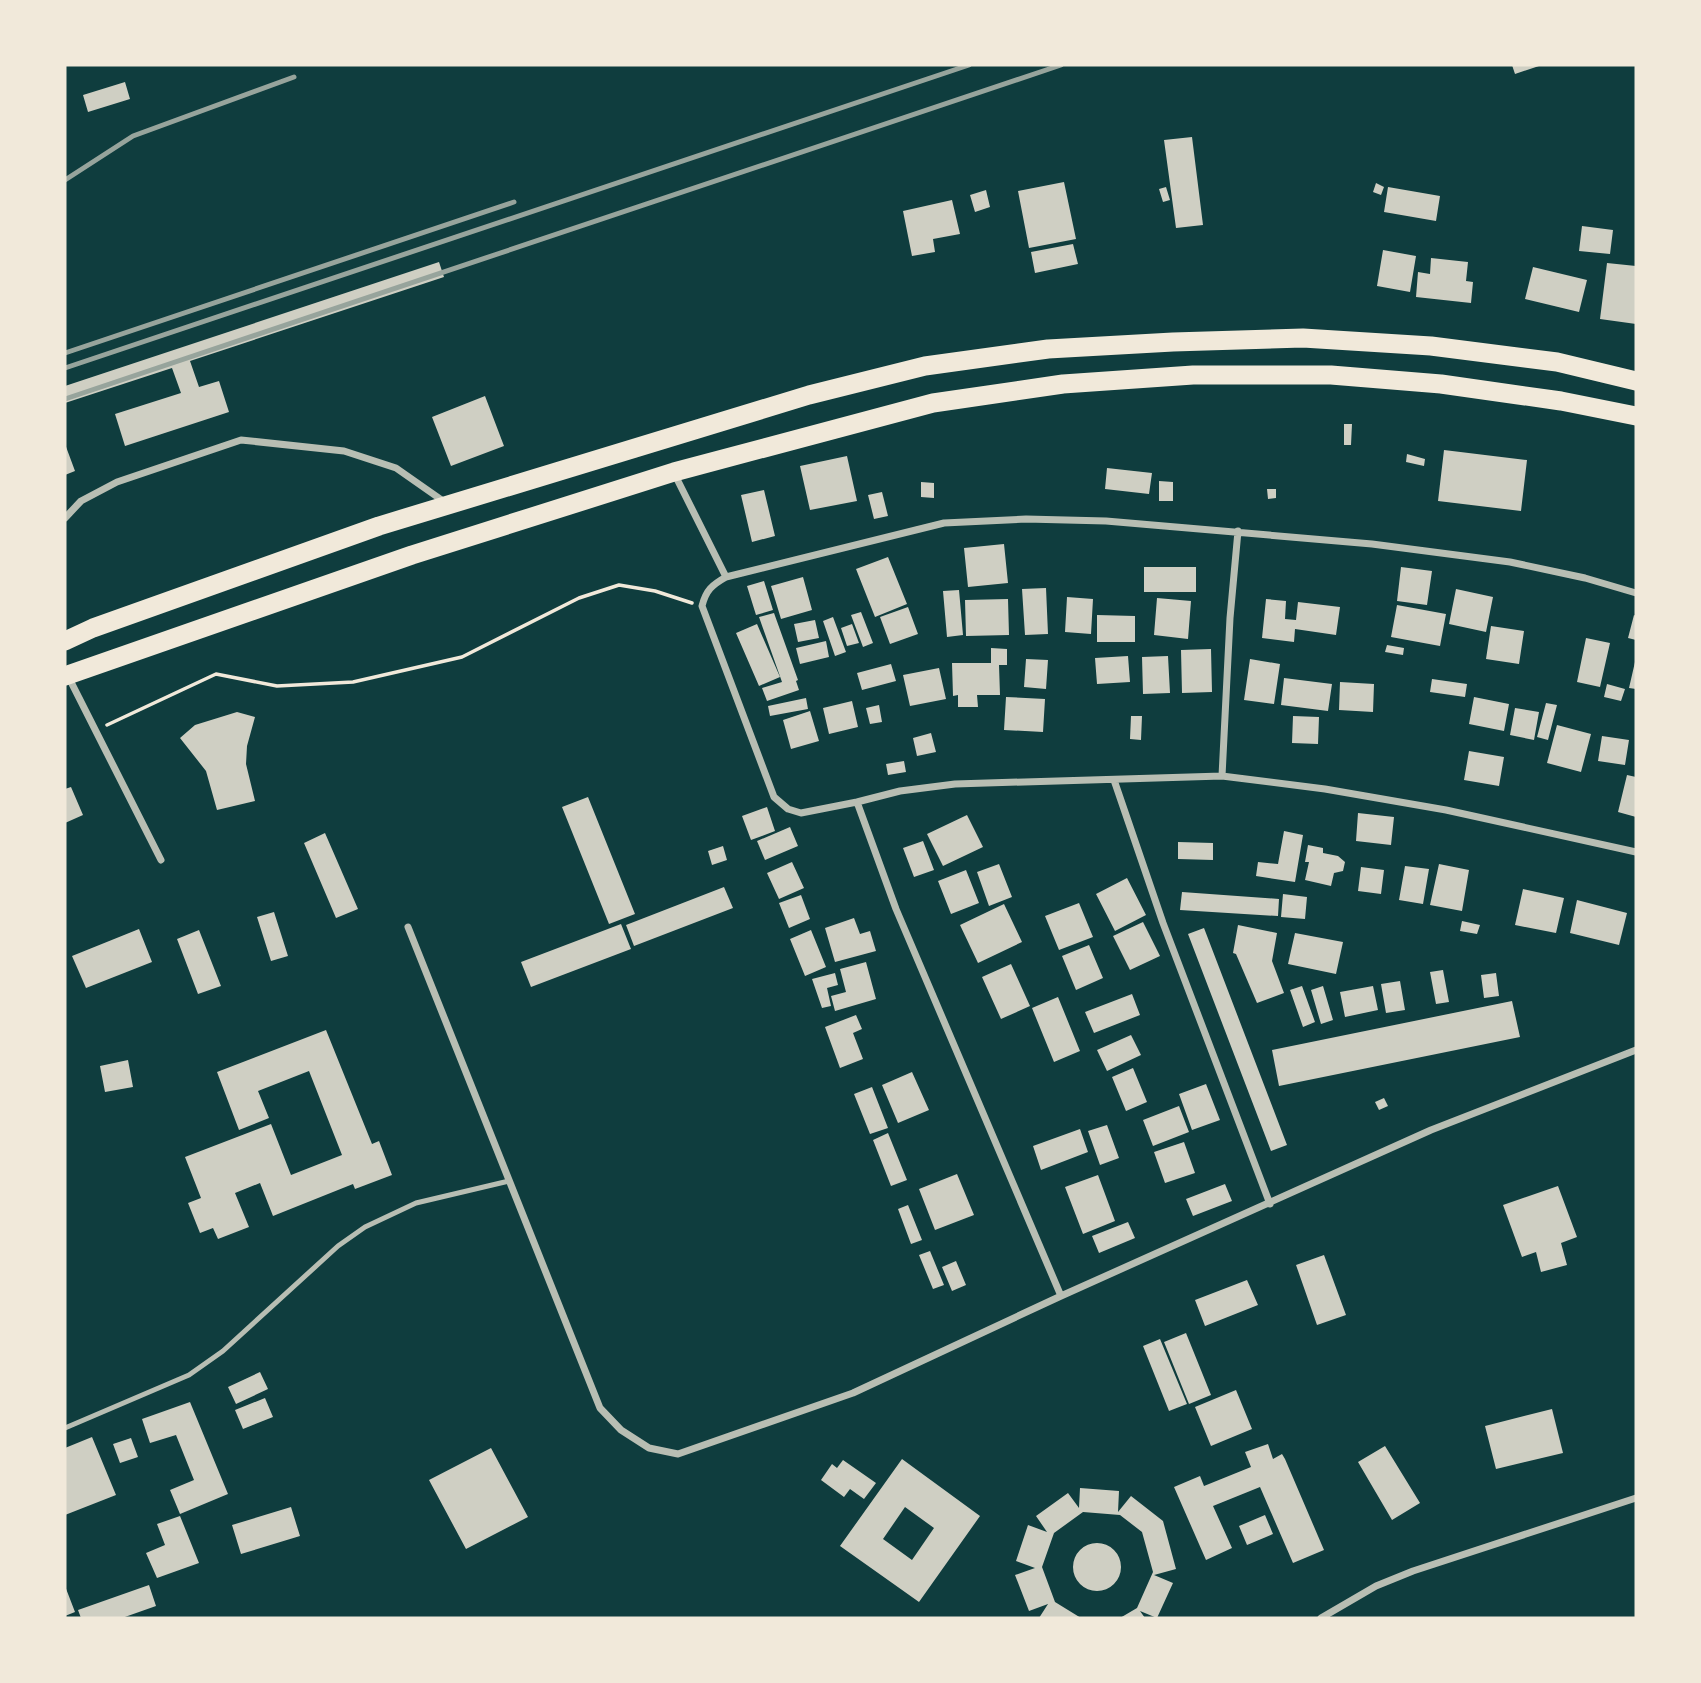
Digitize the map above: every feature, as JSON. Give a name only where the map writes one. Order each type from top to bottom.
[{"type":"highway","points":[[65,641],[158,604],[379,526],[809,396],[925,366],[1048,349],[1303,338],[1431,346],[1557,362],[1636,381]]},
{"type":"highway","points":[[66,676],[398,559],[674,472],[933,403],[1063,384],[1193,375],[1331,375],[1441,384],[1561,401],[1636,416]]},
{"type":"street","points":[[65,518],[81,501],[117,482],[241,440],[344,451],[396,468],[450,505]]},
{"type":"street","points":[[674,472],[726,578]]},
{"type":"street","points":[[1636,593],[1585,578],[1510,562],[1372,544],[1106,521],[1026,519],[944,523],[726,578],[713,584],[706,592],[702,606],[774,797],[788,809],[802,813],[900,791],[955,784],[1222,776],[1325,789],[1446,810],[1636,852]]},
{"type":"street","points":[[1222,776],[1237,531]]},
{"type":"street","points":[[66,676],[161,860]]},
{"type":"street","points":[[1114,780],[1163,923],[1270,1204]]},
{"type":"street","points":[[857,802],[896,909],[1061,1296]]},
{"type":"street","points":[[408,927],[600,1408],[621,1430],[649,1448],[678,1454],[853,1393],[1061,1296],[1431,1130],[1636,1050]]},
{"type":"street","points":[[1321,1618],[1376,1586],[1413,1571],[1636,1498]]},
{"type":"lane","points":[[65,1428],[189,1375],[223,1351],[338,1246],[365,1227],[416,1203],[509,1181]]},
{"type":"path","points":[[96,730],[216,674],[277,686],[353,682],[462,657],[579,598],[619,585],[655,591],[702,606]]},
{"type":"building","points":[[1512,65],[1542,65],[1515,74]]},
{"type":"building","points":[[125,82],[130,99],[88,112],[83,95]]},
{"type":"building","points":[[1192,137],[1203,225],[1176,228],[1164,140]]},
{"type":"building","points":[[1064,182],[1076,239],[1029,248],[1018,191]]},
{"type":"building","points":[[1376,183],[1384,187],[1381,195],[1373,192]]},
{"type":"building","points":[[1166,187],[1170,200],[1163,202],[1159,189]]},
{"type":"building","points":[[1388,187],[1440,196],[1436,221],[1384,212]]},
{"type":"building","points":[[986,190],[990,207],[975,212],[970,195]]},
{"type":"building","points":[[952,200],[960,234],[933,239],[935,252],[912,256],[903,211]]},
{"type":"building","points":[[1582,226],[1613,230],[1610,254],[1579,251]]},
{"type":"building","points":[[1073,244],[1078,264],[1035,273],[1031,252]]},
{"type":"building","points":[[1383,250],[1416,256],[1410,292],[1377,286]]},
{"type":"building","points":[[1431,258],[1468,262],[1466,281],[1473,282],[1471,303],[1416,297],[1418,272],[1430,274]]},
{"type":"building","points":[[439,262],[444,277],[190,361],[199,387],[219,381],[229,412],[125,446],[115,414],[181,393],[172,368],[65,403],[65,386]]},
{"type":"building","points":[[1607,263],[1636,266],[1636,324],[1600,319]]},
{"type":"building","points":[[1533,267],[1587,280],[1579,312],[1525,299]]},
{"type":"building","points":[[485,396],[504,446],[451,466],[432,417]]},
{"type":"building","points":[[1344,424],[1352,424],[1351,445],[1344,445]]},
{"type":"building","points":[[65,444],[75,471],[65,475]]},
{"type":"building","points":[[1444,450],[1527,460],[1521,511],[1438,501]]},
{"type":"building","points":[[1407,454],[1425,459],[1424,466],[1406,462]]},
{"type":"building","points":[[847,456],[857,501],[810,510],[800,466]]},
{"type":"building","points":[[1107,468],[1152,473],[1149,494],[1105,489]]},
{"type":"building","points":[[1159,481],[1173,482],[1173,501],[1159,501]]},
{"type":"building","points":[[921,482],[934,483],[934,498],[921,497]]},
{"type":"building","points":[[1267,489],[1276,489],[1276,498],[1268,499]]},
{"type":"building","points":[[764,490],[775,536],[752,542],[741,495]]},
{"type":"building","points":[[882,492],[888,516],[874,519],[868,495]]},
{"type":"building","points":[[1004,544],[1008,583],[968,587],[964,548]]},
{"type":"building","points":[[888,557],[907,604],[875,617],[856,569]]},
{"type":"building","points":[[1144,567],[1196,567],[1196,592],[1144,592]]},
{"type":"building","points":[[1401,567],[1432,571],[1427,605],[1397,601]]},
{"type":"building","points":[[803,577],[812,610],[781,619],[771,586]]},
{"type":"building","points":[[764,581],[773,610],[756,615],[747,586]]},
{"type":"building","points":[[1046,588],[1048,634],[1025,635],[1022,589]]},
{"type":"building","points":[[1456,589],[1493,597],[1486,632],[1449,624]]},
{"type":"building","points":[[959,590],[963,635],[947,637],[943,591]]},
{"type":"building","points":[[1067,597],[1093,599],[1091,634],[1065,632]]},
{"type":"building","points":[[1157,598],[1191,601],[1188,639],[1154,635]]},
{"type":"building","points":[[1008,599],[1009,635],[966,636],[965,600]]},
{"type":"building","points":[[1266,599],[1286,601],[1285,619],[1296,620],[1298,602],[1340,607],[1336,635],[1295,629],[1294,642],[1262,638]]},
{"type":"building","points":[[1397,605],[1446,614],[1440,646],[1391,637]]},
{"type":"building","points":[[908,607],[918,634],[890,644],[880,617]]},
{"type":"building","points":[[861,612],[873,643],[863,647],[851,615]]},
{"type":"building","points":[[774,613],[798,680],[799,690],[767,701],[762,688],[782,682],[759,617]]},
{"type":"building","points":[[1097,615],[1135,616],[1135,642],[1097,642]]},
{"type":"building","points":[[1634,615],[1636,616],[1636,640],[1628,638]]},
{"type":"building","points":[[833,617],[846,652],[835,656],[823,621]]},
{"type":"building","points":[[815,620],[819,638],[798,642],[794,624]]},
{"type":"building","points":[[757,624],[780,677],[759,686],[736,633]]},
{"type":"building","points":[[852,624],[859,643],[847,646],[841,628]]},
{"type":"building","points":[[1491,626],[1524,631],[1519,664],[1486,659]]},
{"type":"building","points":[[1586,638],[1610,643],[1600,687],[1577,682]]},
{"type":"building","points":[[826,641],[829,657],[800,664],[796,648]]},
{"type":"building","points":[[1387,645],[1404,648],[1403,655],[1385,652]]},
{"type":"building","points":[[991,648],[1007,649],[1007,665],[999,665],[1000,695],[977,695],[978,707],[958,707],[958,695],[953,696],[952,663],[991,663]]},
{"type":"building","points":[[1211,649],[1212,692],[1182,693],[1181,650]]},
{"type":"building","points":[[1128,656],[1130,682],[1097,684],[1095,658]]},
{"type":"building","points":[[1168,656],[1170,693],[1143,694],[1142,657]]},
{"type":"building","points":[[1026,659],[1048,660],[1046,689],[1024,687]]},
{"type":"building","points":[[1250,659],[1280,664],[1274,704],[1244,700]]},
{"type":"building","points":[[1636,662],[1636,689],[1629,688]]},
{"type":"building","points":[[891,664],[896,681],[862,690],[857,673]]},
{"type":"building","points":[[939,668],[946,699],[910,706],[903,675]]},
{"type":"building","points":[[1284,678],[1332,684],[1328,711],[1281,705]]},
{"type":"building","points":[[1432,679],[1467,684],[1465,697],[1430,692]]},
{"type":"building","points":[[1340,682],[1374,684],[1373,712],[1339,710]]},
{"type":"building","points":[[1607,684],[1625,689],[1621,701],[1604,697]]},
{"type":"building","points":[[1006,697],[1045,699],[1043,732],[1004,730]]},
{"type":"building","points":[[1474,697],[1509,704],[1504,731],[1469,724]]},
{"type":"building","points":[[806,698],[808,709],[770,716],[768,706]]},
{"type":"building","points":[[852,701],[858,727],[829,734],[823,708]]},
{"type":"building","points":[[1546,703],[1557,705],[1548,740],[1537,737]]},
{"type":"building","points":[[879,705],[882,722],[870,724],[866,708]]},
{"type":"building","points":[[1515,708],[1539,712],[1534,740],[1510,735]]},
{"type":"building","points":[[810,711],[819,741],[791,749],[783,720]]},
{"type":"building","points":[[237,712],[255,717],[247,746],[246,764],[255,801],[217,810],[206,771],[180,738],[195,725]]},
{"type":"building","points":[[1131,716],[1142,716],[1141,740],[1130,739]]},
{"type":"building","points":[[1293,716],[1319,717],[1318,744],[1292,743]]},
{"type":"building","points":[[1557,725],[1591,734],[1581,772],[1547,763]]},
{"type":"building","points":[[931,733],[936,752],[917,756],[913,738]]},
{"type":"building","points":[[1602,736],[1629,740],[1625,765],[1598,761]]},
{"type":"building","points":[[1469,751],[1504,757],[1499,786],[1464,780]]},
{"type":"building","points":[[904,761],[906,772],[888,775],[886,764]]},
{"type":"building","points":[[1627,775],[1636,777],[1636,817],[1618,812]]},
{"type":"building","points":[[71,787],[83,815],[65,823],[65,789]]},
{"type":"building","points":[[588,797],[635,914],[609,924],[562,807]]},
{"type":"building","points":[[767,807],[775,831],[751,840],[742,816]]},
{"type":"building","points":[[1358,813],[1394,817],[1391,845],[1356,841]]},
{"type":"building","points":[[967,815],[983,847],[943,866],[927,834]]},
{"type":"building","points":[[790,827],[798,846],[765,860],[757,841]]},
{"type":"building","points":[[1284,831],[1303,835],[1295,882],[1256,876],[1258,862],[1278,864]]},
{"type":"building","points":[[325,833],[358,909],[336,918],[304,843]]},
{"type":"building","points":[[923,841],[934,870],[914,877],[903,848]]},
{"type":"building","points":[[1178,842],[1213,843],[1213,860],[1178,859]]},
{"type":"building","points":[[1308,845],[1323,848],[1323,853],[1338,856],[1345,862],[1343,871],[1334,873],[1331,886],[1305,880],[1309,862],[1305,862]]},
{"type":"building","points":[[723,846],[727,860],[712,865],[708,851]]},
{"type":"building","points":[[792,862],[804,888],[779,899],[767,873]]},
{"type":"building","points":[[999,864],[1012,897],[989,906],[977,872]]},
{"type":"building","points":[[1439,864],[1469,870],[1462,911],[1430,905]]},
{"type":"building","points":[[1405,866],[1429,869],[1423,904],[1399,900]]},
{"type":"building","points":[[1361,867],[1384,870],[1381,894],[1358,891]]},
{"type":"building","points":[[966,870],[979,903],[951,914],[938,881]]},
{"type":"building","points":[[1127,878],[1146,915],[1115,931],[1096,894]]},
{"type":"building","points":[[724,887],[733,908],[634,946],[626,925]]},
{"type":"building","points":[[1523,889],[1564,898],[1556,933],[1515,925]]},
{"type":"building","points":[[1182,892],[1279,899],[1278,916],[1180,910]]},
{"type":"building","points":[[1283,894],[1307,897],[1305,919],[1281,917]]},
{"type":"building","points":[[801,895],[810,919],[789,928],[779,903]]},
{"type":"building","points":[[1577,900],[1627,913],[1619,945],[1570,933]]},
{"type":"building","points":[[1079,903],[1093,937],[1059,950],[1045,916]]},
{"type":"building","points":[[1004,904],[1022,942],[978,963],[960,925]]},
{"type":"building","points":[[274,912],[288,956],[271,961],[257,917]]},
{"type":"building","points":[[854,918],[860,934],[870,931],[876,951],[835,962],[825,928]]},
{"type":"building","points":[[1462,921],[1480,925],[1477,934],[1460,931]]},
{"type":"building","points":[[1143,922],[1160,956],[1130,970],[1113,936]]},
{"type":"building","points":[[621,924],[631,949],[531,987],[521,962]]},
{"type":"building","points":[[1238,925],[1277,933],[1272,961],[1284,993],[1257,1003],[1236,954],[1233,953]]},
{"type":"building","points":[[1204,928],[1287,1145],[1271,1151],[1188,934]]},
{"type":"building","points":[[139,929],[152,962],[86,988],[72,956]]},
{"type":"building","points":[[199,930],[221,986],[198,994],[177,939]]},
{"type":"building","points":[[811,930],[826,967],[805,976],[790,939]]},
{"type":"building","points":[[1295,933],[1343,942],[1336,974],[1288,964]]},
{"type":"building","points":[[1089,945],[1103,978],[1076,990],[1062,956]]},
{"type":"building","points":[[866,962],[876,999],[835,1011],[831,996],[846,992],[840,969]]},
{"type":"building","points":[[1011,964],[1030,1006],[1001,1019],[982,977]]},
{"type":"building","points":[[1443,970],[1449,1002],[1436,1004],[1430,972]]},
{"type":"building","points":[[835,973],[838,985],[827,988],[831,1006],[822,1008],[812,979]]},
{"type":"building","points":[[1496,973],[1499,996],[1484,998],[1481,975]]},
{"type":"building","points":[[1400,981],[1405,1010],[1386,1013],[1381,984]]},
{"type":"building","points":[[1302,986],[1315,1022],[1303,1027],[1290,990]]},
{"type":"building","points":[[1323,986],[1333,1020],[1321,1024],[1311,990]]},
{"type":"building","points":[[1373,986],[1378,1010],[1345,1017],[1340,992]]},
{"type":"building","points":[[1132,994],[1140,1015],[1094,1033],[1085,1012]]},
{"type":"building","points":[[1058,997],[1080,1051],[1054,1062],[1032,1008]]},
{"type":"building","points":[[1512,1001],[1520,1037],[1279,1086],[1272,1050]]},
{"type":"building","points":[[856,1015],[862,1029],[853,1033],[863,1059],[840,1068],[825,1027]]},
{"type":"building","points":[[326,1030],[372,1144],[379,1141],[392,1175],[355,1189],[353,1184],[273,1216],[260,1183],[235,1193],[249,1227],[218,1239],[213,1228],[200,1233],[188,1203],[201,1198],[185,1157],[271,1124],[291,1175],[342,1155],[309,1071],[258,1091],[269,1118],[239,1130],[217,1072]]},
{"type":"building","points":[[1131,1035],[1141,1055],[1107,1071],[1097,1050]]},
{"type":"building","points":[[128,1060],[133,1087],[105,1092],[100,1066]]},
{"type":"building","points":[[1133,1068],[1147,1102],[1126,1111],[1112,1077]]},
{"type":"building","points":[[912,1072],[929,1110],[898,1123],[882,1085]]},
{"type":"building","points":[[1206,1084],[1220,1120],[1192,1130],[1179,1094]]},
{"type":"building","points":[[872,1087],[888,1128],[870,1134],[854,1094]]},
{"type":"building","points":[[1384,1098],[1388,1106],[1379,1110],[1375,1102]]},
{"type":"building","points":[[1179,1106],[1189,1132],[1153,1146],[1143,1120]]},
{"type":"building","points":[[1107,1125],[1119,1158],[1100,1165],[1088,1131]]},
{"type":"building","points":[[1080,1129],[1088,1152],[1041,1170],[1033,1146]]},
{"type":"building","points":[[888,1133],[907,1180],[891,1186],[873,1140]]},
{"type":"building","points":[[1184,1142],[1195,1173],[1165,1183],[1154,1152]]},
{"type":"building","points":[[957,1174],[974,1215],[935,1230],[919,1189]]},
{"type":"building","points":[[1098,1175],[1115,1221],[1083,1234],[1065,1187]]},
{"type":"building","points":[[1225,1184],[1232,1201],[1193,1216],[1186,1199]]},
{"type":"building","points":[[1558,1186],[1577,1237],[1561,1243],[1567,1265],[1541,1272],[1536,1252],[1522,1257],[1503,1205]]},
{"type":"building","points":[[908,1205],[922,1240],[911,1244],[898,1209]]},
{"type":"building","points":[[1128,1222],[1135,1238],[1099,1253],[1092,1236]]},
{"type":"building","points":[[930,1251],[944,1285],[933,1289],[919,1255]]},
{"type":"building","points":[[1324,1255],[1346,1315],[1317,1325],[1296,1265]]},
{"type":"building","points":[[956,1261],[966,1285],[952,1291],[942,1267]]},
{"type":"building","points":[[1247,1280],[1258,1305],[1205,1326],[1195,1300]]},
{"type":"building","points":[[1186,1333],[1211,1395],[1189,1404],[1164,1342]]},
{"type":"building","points":[[1160,1339],[1187,1404],[1169,1411],[1143,1346]]},
{"type":"building","points":[[260,1372],[268,1389],[236,1404],[228,1387]]},
{"type":"building","points":[[1236,1390],[1252,1429],[1211,1446],[1195,1407]]},
{"type":"building","points":[[265,1398],[273,1417],[243,1429],[235,1410]]},
{"type":"building","points":[[190,1402],[228,1494],[180,1514],[170,1490],[194,1480],[176,1435],[150,1443],[142,1419]]},
{"type":"building","points":[[1552,1409],[1563,1453],[1496,1469],[1485,1426]]},
{"type":"building","points":[[92,1437],[116,1495],[65,1515],[65,1448]]},
{"type":"building","points":[[131,1438],[138,1457],[120,1463],[113,1444]]},
{"type":"building","points":[[1268,1444],[1273,1459],[1282,1454],[1285,1459],[1324,1550],[1293,1563],[1260,1487],[1213,1506],[1232,1548],[1206,1560],[1174,1487],[1200,1476],[1204,1486],[1251,1467],[1245,1452]]},
{"type":"building","points":[[1385,1446],[1420,1503],[1392,1520],[1358,1462]]},
{"type":"building","points":[[491,1448],[528,1517],[466,1549],[429,1480]]},
{"type":"building","points":[[902,1459],[980,1516],[919,1602],[840,1546]],"holes":[[[905,1507],[934,1528],[912,1560],[883,1539]]]},
{"type":"building","points":[[843,1460],[876,1483],[864,1499],[850,1489],[844,1497],[821,1480],[832,1464],[837,1468]]},
{"type":"building","points":[[1080,1488],[1119,1491],[1118,1512],[1131,1496],[1163,1521],[1176,1569],[1154,1575],[1173,1583],[1157,1618],[1140,1611],[1145,1618],[1120,1618],[1137,1608],[1153,1572],[1142,1532],[1120,1515],[1083,1512],[1054,1533],[1042,1567],[1055,1602],[1081,1618],[1039,1618],[1048,1604],[1029,1611],[1015,1575],[1035,1568],[1016,1561],[1028,1525],[1047,1532],[1036,1516],[1068,1493],[1079,1508]]},
{"type":"building","points":[[291,1507],[300,1536],[241,1554],[232,1525]]},
{"type":"building","points":[[1265,1515],[1273,1534],[1247,1545],[1239,1526]]},
{"type":"building","points":[[180,1516],[199,1563],[157,1578],[146,1553],[165,1545],[157,1524]]},
{"type":"building","points":[[1097,1543],[1106,1544],[1114,1550],[1120,1558],[1120,1576],[1114,1584],[1106,1590],[1097,1591],[1088,1590],[1080,1584],[1074,1576],[1073,1567],[1074,1558],[1080,1550],[1088,1544]]},
{"type":"building","points":[[149,1585],[156,1606],[122,1618],[81,1618],[78,1610]]},
{"type":"building","points":[[65,1586],[75,1612],[65,1616]]},
{"type":"railway","points":[[65,368],[969,65]]},
{"type":"railway","points":[[65,399],[1061,65]]},
{"type":"railway","points":[[65,180],[133,136],[294,77]]},
{"type":"railway","points":[[65,353],[514,202]]}]
